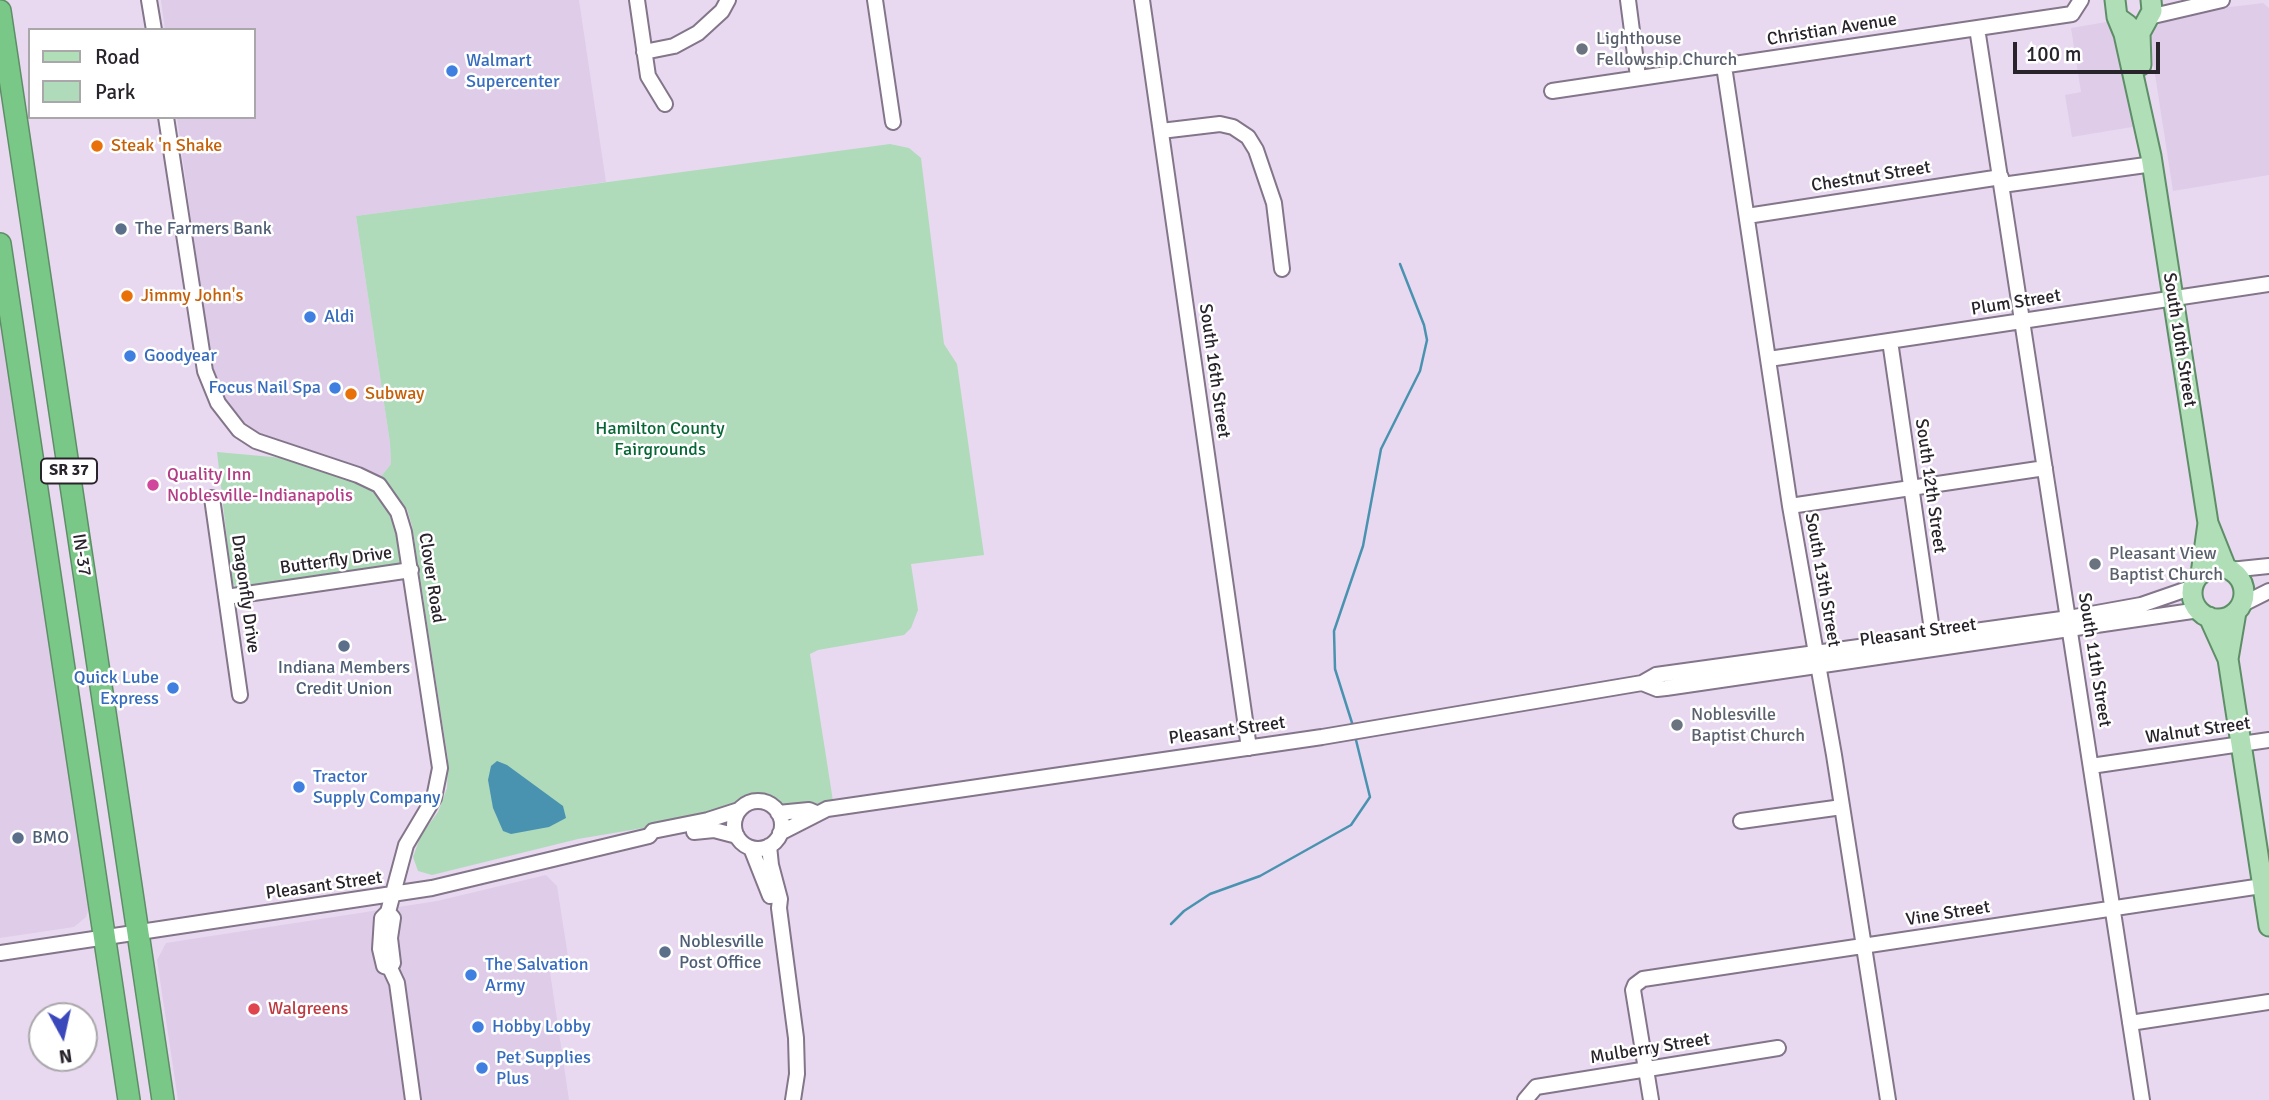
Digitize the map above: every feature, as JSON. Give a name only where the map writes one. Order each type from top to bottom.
[{"type":"highway","name":"IN-37","points":[[0,11],[163,1100]]},
{"type":"highway","name":"IN-37","points":[[0,244],[129,1100]]},
{"type":"main road","points":[[2112,7],[2133,26],[2149,13]]},
{"type":"main road","name":"South 10th Street","points":[[2112,7],[2124,34],[2152,160]]},
{"type":"main road","name":"South 10th Street","points":[[2149,13],[2139,43],[2152,160],[2208,523],[2228,569]]},
{"type":"main road","name":"South 10th Street","points":[[2197,580],[2208,523]]},
{"type":"main road","points":[[2228,659],[2244,589],[2237,574],[2228,569],[2214,567],[2197,580],[2193,595],[2228,659],[2266,886],[2269,926]]},
{"type":"main road","points":[[2204,614],[2220,619],[2238,608]]},
{"type":"street","points":[[149,0],[154,28]]},
{"type":"street","points":[[636,0],[648,76],[665,104]]},
{"type":"street","points":[[644,52],[674,46],[691,37],[712,22],[728,0]]},
{"type":"street","points":[[875,0],[893,122]]},
{"type":"street","name":"South 16th Street","points":[[1142,0],[1249,748]]},
{"type":"street","points":[[1628,0],[1638,77]]},
{"type":"street","points":[[2070,7],[2081,0]]},
{"type":"street","points":[[2149,13],[2222,0]]},
{"type":"street","name":"Christian Avenue","points":[[1552,91],[1977,28],[2070,7]]},
{"type":"street","name":"South 11th Street","points":[[1977,28],[2142,1100]]},
{"type":"street","name":"South 13th Street","points":[[1724,66],[1790,506],[1865,946],[1888,1100]]},
{"type":"street","name":"Clover Road","points":[[166,119],[205,371],[218,403],[239,430],[256,440],[358,475],[379,485],[401,520],[411,570],[440,768],[434,798],[406,845],[390,896],[388,912],[382,918],[380,942],[384,966],[390,968],[397,983],[414,1100]]},
{"type":"street","points":[[1161,131],[1220,124],[1233,127],[1248,137],[1256,150],[1274,203],[1282,270]]},
{"type":"street","name":"Chestnut Street","points":[[1747,216],[2152,160]]},
{"type":"street","name":"Plum Street","points":[[1769,359],[2269,284]]},
{"type":"street","name":"South 12th Street","points":[[1889,341],[1933,637]]},
{"type":"street","points":[[1790,506],[2045,468]]},
{"type":"street","name":"Dragonfly Drive","points":[[212,498],[240,695]]},
{"type":"street","points":[[2228,569],[2269,566]]},
{"type":"street","name":"Butterfly Drive","points":[[226,597],[411,570]]},
{"type":"street","name":"Pleasant Street","points":[[1642,683],[1657,689],[1818,667],[2070,625],[2141,606],[2197,580]]},
{"type":"street","points":[[2238,608],[2269,591]]},
{"type":"street","name":"Pleasant Street","points":[[778,813],[809,810],[816,813],[1249,748],[1642,683],[1656,675],[1815,651],[1933,637],[2204,614]]},
{"type":"street","name":"Walnut Street","points":[[2091,766],[2269,740]]},
{"type":"street","points":[[751,848],[769,846],[780,833],[778,813],[759,801],[739,810],[734,824],[737,835],[751,848],[771,903],[779,908]]},
{"type":"street","points":[[1741,821],[1842,807]]},
{"type":"street","name":"Pleasant Street","points":[[0,953],[390,896],[649,836],[653,831],[708,821],[739,810]]},
{"type":"street","name":"Pleasant Street","points":[[780,833],[811,819],[816,813]]},
{"type":"street","name":"Pleasant Street","points":[[649,836],[655,840],[713,830],[737,835]]},
{"type":"street","points":[[769,846],[780,899],[798,1054],[793,1100]]},
{"type":"street","name":"Vine Street","points":[[1646,1069],[1635,985],[1643,979],[2266,886]]},
{"type":"street","points":[[2130,1023],[2269,1002]]},
{"type":"street","name":"Mulberry Street","points":[[1527,1096],[1535,1087],[1778,1048]]},
{"type":"street","points":[[1646,1069],[1651,1100]]},
{"type":"shaded area","points":[[161,0],[579,0],[606,182],[356,216],[390,443],[391,464],[379,479],[363,469],[268,440],[241,423],[224,402],[213,379],[177,119],[256,119],[256,28],[165,28]]},
{"type":"shaded area","points":[[2263,3],[2269,8],[2269,175],[2173,191],[2152,55],[2147,43],[2150,33],[2159,24],[2197,11]]},
{"type":"shaded area","points":[[2112,21],[2138,126],[2072,137],[2065,95],[2081,92],[2071,28]]},
{"type":"shaded area","points":[[0,289],[90,904],[86,917],[74,927],[0,938]]},
{"type":"shaded area","points":[[546,875],[557,886],[570,969],[550,972],[569,1100],[178,1100],[157,960],[166,943],[437,901]]},
{"type":"green space","name":"Hamilton County Fairgrounds","points":[[890,144],[909,148],[921,158],[944,344],[957,364],[984,555],[911,564],[918,610],[911,628],[904,635],[818,650],[810,654],[833,801],[788,808],[758,798],[745,800],[714,816],[578,839],[432,875],[418,871],[413,857],[421,835],[438,812],[447,788],[448,760],[412,526],[407,509],[379,479],[391,464],[390,443],[356,216]]},
{"type":"green space","points":[[217,452],[283,458],[369,486],[383,497],[396,516],[403,560],[399,566],[236,587],[232,583]]},
{"type":"water","points":[[497,761],[507,765],[563,806],[566,818],[549,827],[511,834],[503,831],[493,808],[488,780],[491,766]]},
{"type":"waterway","points":[[1353,726],[1335,669],[1334,631],[1363,546],[1381,449],[1420,371],[1427,340],[1424,325],[1400,264]]},
{"type":"waterway","points":[[1171,924],[1184,911],[1210,894],[1260,876],[1351,825],[1370,797],[1355,736]]},
{"type":"place","name":"Lighthouse Fellowship Church","points":[[1582,49]]},
{"type":"place","name":"Walmart Supercenter","points":[[452,71]]},
{"type":"place","name":"Steak 'n Shake","points":[[97,146]]},
{"type":"place","name":"The Farmers Bank","points":[[121,229]]},
{"type":"place","name":"Jimmy John's","points":[[127,296]]},
{"type":"place","name":"Aldi","points":[[310,317]]},
{"type":"place","name":"Goodyear","points":[[130,356]]},
{"type":"place","name":"Focus Nail Spa","points":[[335,388]]},
{"type":"place","name":"Subway","points":[[351,394]]},
{"type":"place","name":"Quality Inn Noblesville-Indianapolis","points":[[153,485]]},
{"type":"place","name":"Pleasant View Baptist Church","points":[[2095,564]]},
{"type":"place","name":"Indiana Members Credit Union","points":[[344,646]]},
{"type":"place","name":"Quick Lube Express","points":[[173,688]]},
{"type":"place","name":"Noblesville Baptist Church","points":[[1677,725]]},
{"type":"place","name":"Tractor Supply Company","points":[[299,787]]},
{"type":"place","name":"BMO","points":[[18,838]]},
{"type":"place","name":"Noblesville Post Office","points":[[665,952]]},
{"type":"place","name":"The Salvation Army","points":[[471,975]]},
{"type":"place","name":"Walgreens","points":[[254,1009]]},
{"type":"place","name":"Hobby Lobby","points":[[478,1027]]},
{"type":"place","name":"Pet Supplies Plus","points":[[482,1068]]}]
